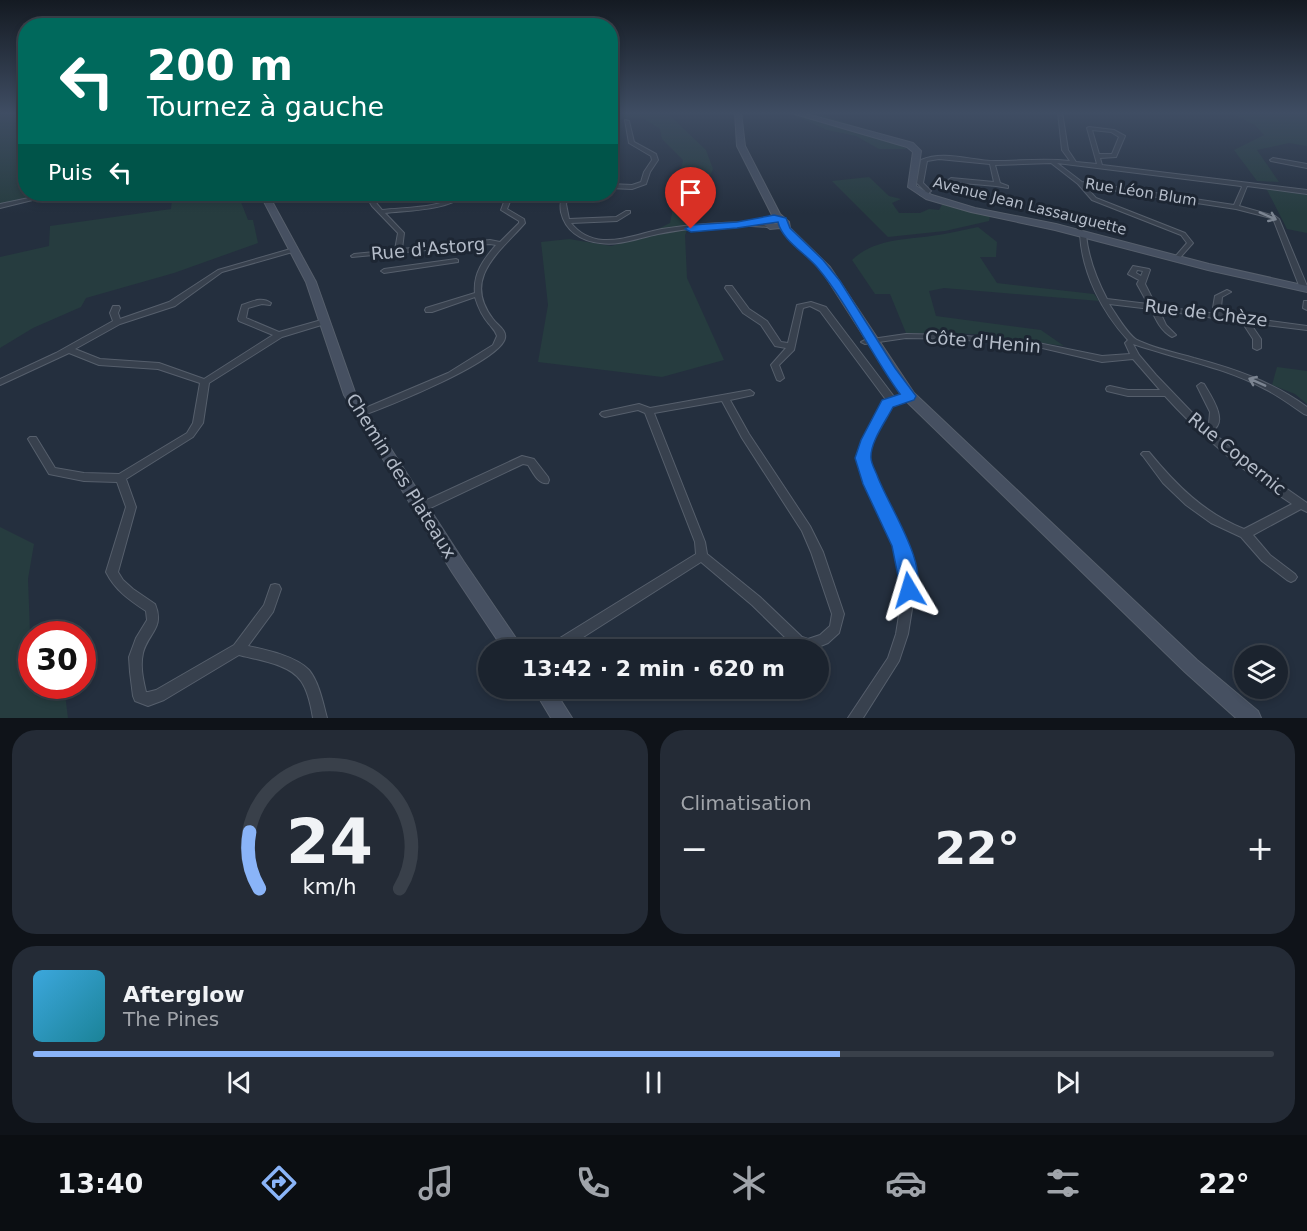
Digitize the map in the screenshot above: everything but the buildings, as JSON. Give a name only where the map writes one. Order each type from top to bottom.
[{"type":"street","points":[[618,186],[632,187],[644,183],[647,172],[655,160],[654,155],[637,146]]},
{"type":"street","points":[[741,146],[776,215],[773,222]]},
{"type":"street","name":"Avenue Jean Lassauguette","points":[[909,146],[914,147],[917,152],[912,187],[923,195],[995,215],[1305,288]]},
{"type":"street","points":[[1064,146],[1074,163]]},
{"type":"street","points":[[1094,146],[1100,166]]},
{"type":"street","points":[[1097,156],[1114,156],[1118,146]]},
{"type":"street","points":[[923,195],[928,191],[920,183],[923,162],[926,159],[942,157],[992,163],[1052,161],[1074,163],[1307,192]]},
{"type":"street","points":[[1273,160],[1307,166]]},
{"type":"street","name":"Rue Léon Blum","points":[[1052,161],[1080,183],[1236,207],[1266,214],[1277,220],[1305,288]]},
{"type":"street","points":[[992,163],[997,184]]},
{"type":"street","points":[[951,180],[997,184],[1006,187]]},
{"type":"street","points":[[1080,183],[1094,199],[1184,234],[1190,243],[1176,259]]},
{"type":"street","points":[[1236,207],[1245,187],[1243,183]]},
{"type":"street","points":[[0,206],[22,201]]},
{"type":"street","name":"Chemin des Plateaux","points":[[268,201],[311,282],[349,394],[420,508],[508,639]]},
{"type":"street","points":[[373,201],[401,233],[398,251]]},
{"type":"street","points":[[381,212],[451,201]]},
{"type":"street","points":[[361,413],[451,375],[496,346],[501,339],[501,334],[487,316],[478,294],[480,273],[502,244],[518,228],[522,220],[504,210],[507,201]]},
{"type":"street","points":[[564,201],[566,221],[570,228],[583,237],[608,242],[626,241],[663,231],[773,222]]},
{"type":"street","points":[[566,221],[617,219],[628,212]]},
{"type":"street","points":[[773,222],[813,264],[869,342],[901,398]]},
{"type":"street","points":[[1083,234],[1094,282],[1125,333],[1133,341],[1254,380],[1289,398],[1307,412]]},
{"type":"street","name":"Rue d'Astorg","points":[[354,256],[490,242],[502,244]]},
{"type":"street","points":[[445,262],[446,246]]},
{"type":"street","points":[[0,382],[69,350],[117,322],[172,304],[220,271],[294,250]]},
{"type":"street","points":[[384,271],[456,261]]},
{"type":"street","points":[[1143,279],[1141,284],[1163,326],[1172,335]]},
{"type":"street","points":[[729,288],[746,311],[764,322],[778,344],[789,346]]},
{"type":"street","points":[[1222,315],[1217,308],[1219,296],[1227,292]]},
{"type":"street","points":[[429,310],[478,294]]},
{"type":"street","name":"Rue de Chèze","points":[[1105,301],[1307,328]]},
{"type":"street","points":[[267,303],[256,302],[244,307],[242,319],[279,335]]},
{"type":"street","points":[[780,378],[775,365],[788,353],[795,334],[800,307],[811,304],[822,309],[901,398],[994,478],[1191,666],[1251,718]]},
{"type":"street","points":[[116,308],[114,314],[117,322]]},
{"type":"street","points":[[1243,318],[1257,339],[1257,348]]},
{"type":"street","points":[[33,439],[52,471],[84,477],[122,478],[190,435],[198,423],[205,382],[279,335],[325,321]]},
{"type":"street","name":"Côte d'Henin","points":[[869,342],[906,336],[956,337],[1038,345],[1102,359],[1135,356]]},
{"type":"street","points":[[1133,341],[1129,343],[1135,356]]},
{"type":"street","points":[[69,350],[99,363],[159,366],[205,382]]},
{"type":"street","name":"Rue Copernic","points":[[1135,356],[1166,393],[1203,429],[1250,469],[1304,506]]},
{"type":"street","points":[[1201,386],[1215,416],[1214,426],[1203,429]]},
{"type":"street","points":[[1110,389],[1128,393],[1166,393]]},
{"type":"street","points":[[605,414],[639,407],[649,411],[750,393]]},
{"type":"street","points":[[649,411],[700,542],[702,556],[756,601],[798,642],[808,645],[824,639],[835,629],[838,614],[818,552],[806,529],[745,436],[724,397]]},
{"type":"street","points":[[855,718],[893,661],[902,634],[908,600],[908,574],[901,546],[872,484],[863,458],[868,440],[888,404],[901,398]]},
{"type":"street","points":[[1146,454],[1160,474],[1199,510],[1224,527],[1245,534],[1266,558],[1291,577]]},
{"type":"street","points":[[420,508],[522,460],[531,462],[544,480]]},
{"type":"street","points":[[122,478],[131,507],[112,572],[115,579],[151,608],[153,621],[133,659],[140,696],[148,699],[159,695],[238,648],[269,608],[275,589]]},
{"type":"street","points":[[1245,534],[1304,506]]},
{"type":"street","points":[[569,639],[702,556]]},
{"type":"street","points":[[238,648],[295,666],[304,674],[318,705],[320,718]]},
{"type":"street","points":[[549,699],[562,718]]},
{"type":"green space","points":[[0,146],[18,146],[18,200],[0,204]]},
{"type":"green space","points":[[669,146],[701,146],[706,150],[713,169],[685,235],[687,278],[724,360],[662,377],[538,362],[548,305],[541,242],[569,239],[611,246],[638,239],[670,223],[683,160]]},
{"type":"green space","points":[[873,146],[900,146],[907,149],[879,149]]},
{"type":"green space","points":[[1243,146],[1278,146],[1257,150],[1279,182],[1257,181],[1234,150]]},
{"type":"green space","points":[[869,177],[889,196],[901,199],[892,203],[899,213],[939,210],[943,203],[990,216],[989,221],[945,231],[888,237],[832,181]]},
{"type":"green space","points":[[1266,188],[1307,195],[1307,233],[1287,229]]},
{"type":"green space","points":[[172,201],[242,201],[248,220],[253,220],[258,243],[174,273],[86,298],[81,307],[33,328],[0,348],[0,257],[49,246],[50,226],[171,209]]},
{"type":"green space","points":[[978,227],[997,242],[996,257],[980,257],[997,283],[1094,294],[1099,301],[944,288],[929,291],[936,316],[1041,330],[1064,346],[974,334],[906,333],[890,294],[875,294],[852,260],[879,244]]},
{"type":"green space","points":[[1277,367],[1307,371],[1307,404],[1295,394],[1272,385]]},
{"type":"green space","points":[[0,527],[34,544],[28,579],[30,621],[18,621],[18,699],[66,699],[68,718],[0,718]]},
{"type":"route","points":[[691,229],[747,224],[774,218],[783,220],[785,229],[826,269],[890,371],[909,396],[888,404],[868,440],[863,463],[901,546],[908,574],[909,590]]}]
